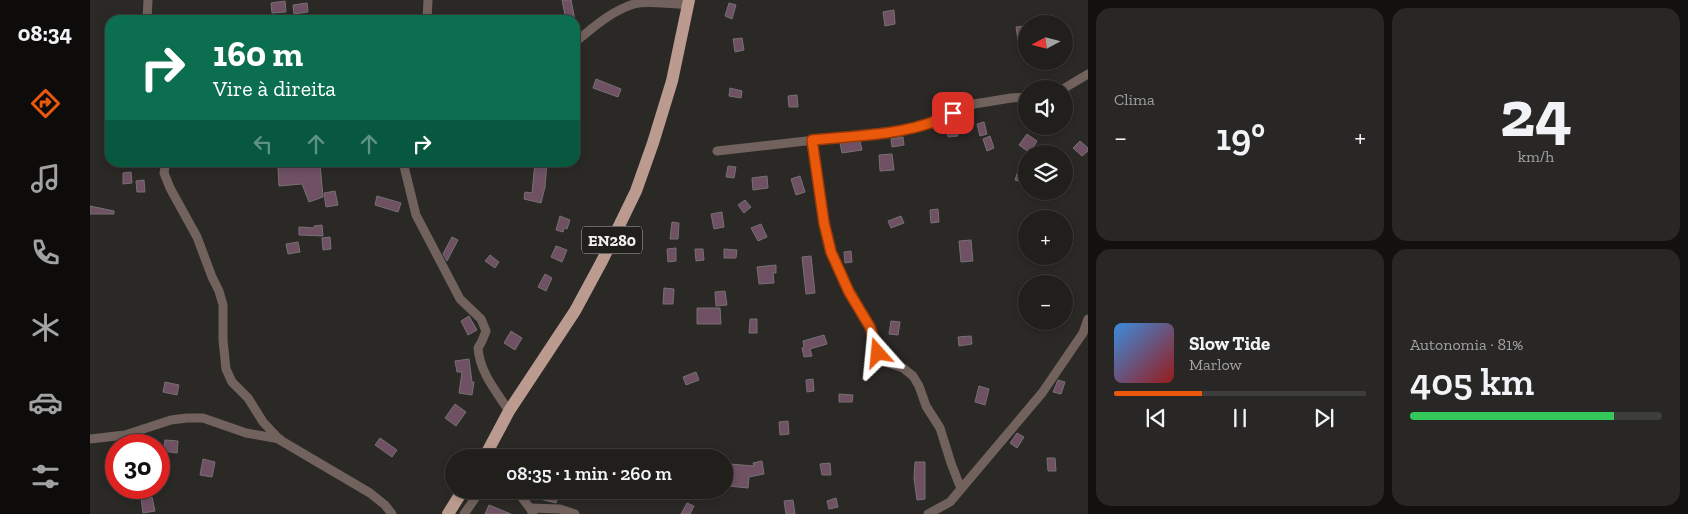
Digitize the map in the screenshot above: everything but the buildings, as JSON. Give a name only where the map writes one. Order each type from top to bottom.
[{"type":"main road","name":"EN280","points":[[490,449],[509,411],[575,311],[636,191],[654,143],[672,81],[689,2]]},
{"type":"main road","points":[[448,514],[457,499]]},
{"type":"street","points":[[147,15],[148,0]]},
{"type":"street","points":[[426,15],[428,0]]},
{"type":"street","points":[[580,38],[608,16],[634,4],[689,2]]},
{"type":"street","points":[[1073,83],[1088,74]]},
{"type":"street","points":[[717,151],[903,130],[937,121],[968,105],[1018,98]]},
{"type":"street","points":[[812,140],[824,223],[831,252],[840,273],[870,327],[878,353],[885,362],[903,368],[919,386],[926,406],[940,428],[962,490]]},
{"type":"street","points":[[165,167],[164,173],[170,188],[197,236],[212,277],[220,291],[223,305],[223,340],[226,368],[232,382],[248,398],[263,422],[280,440],[370,493],[385,504],[392,514]]},
{"type":"street","points":[[405,167],[416,215],[460,299],[481,319],[486,331],[478,348],[479,361],[485,375],[509,411]]},
{"type":"street","points":[[928,514],[950,502],[962,490],[1042,393],[1083,333],[1088,319]]},
{"type":"street","points":[[90,439],[125,435],[171,420],[204,418],[246,433],[280,440]]},
{"type":"street","points":[[464,514],[475,499]]},
{"type":"street","points":[[523,499],[532,511],[560,509],[574,514]]},
{"type":"route","points":[[878,353],[870,327],[849,292],[831,252],[824,223],[812,140],[903,130],[937,121],[953,113]]}]
